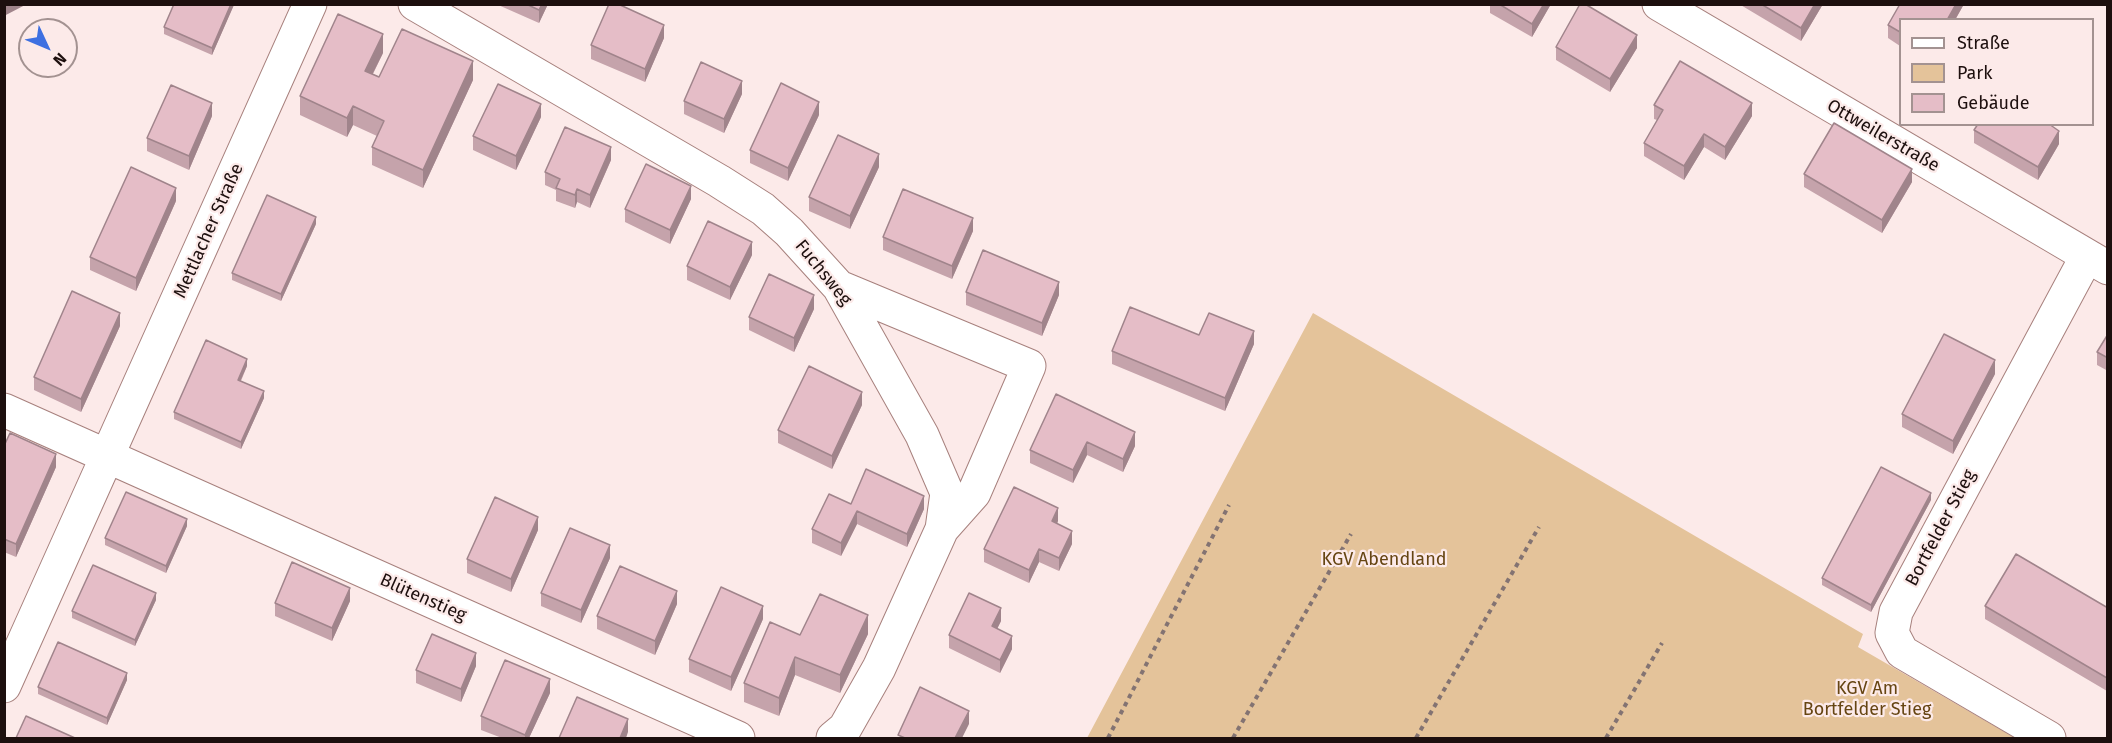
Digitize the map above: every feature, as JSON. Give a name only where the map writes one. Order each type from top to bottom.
[{"type":"street","name":"Mettlacher Straße","points":[[4,686],[310,4]]},
{"type":"street","name":"Fuchsweg","points":[[415,4],[763,209],[789,232],[839,287],[922,435],[947,493],[942,529],[879,668],[845,728],[833,738]]},
{"type":"street","name":"Ottweilerstraße","points":[[1659,4],[2097,262]]},
{"type":"street","name":"Bortfelder Stieg","points":[[2049,738],[1902,652],[1892,633],[1896,612],[2097,262]]},
{"type":"street","points":[[839,287],[1029,366],[974,493],[942,529]]},
{"type":"street","points":[[4,410],[108,457]]},
{"type":"street","name":"Blütenstieg","points":[[108,457],[738,738]]},
{"type":"path","points":[[1108,738],[1229,506]]},
{"type":"path","points":[[1416,738],[1539,527]]},
{"type":"path","points":[[1233,738],[1352,534]]},
{"type":"path","points":[[1606,738],[1662,643]]},
{"type":"green space","name":"KGV Abendland","points":[[1313,313],[1863,634],[1858,647],[2015,738],[1087,738]]},
{"type":"building","points":[[174,4],[231,4],[212,48],[164,27]]},
{"type":"building","points":[[526,4],[542,4],[539,10]]},
{"type":"building","points":[[609,4],[618,4],[664,25],[645,69],[591,45]]},
{"type":"building","points":[[1499,4],[1544,4],[1532,24]]},
{"type":"building","points":[[1580,4],[1585,4],[1637,35],[1610,79],[1556,47]]},
{"type":"building","points":[[1761,4],[1815,4],[1801,28]]},
{"type":"building","points":[[1900,4],[1956,4],[1948,18],[1899,18],[1899,31],[1888,25]]},
{"type":"building","points":[[338,14],[383,34],[365,71],[379,77],[402,29],[473,61],[423,170],[372,147],[384,121],[353,106],[347,118],[300,96]]},
{"type":"building","points":[[1680,61],[1752,103],[1725,147],[1704,134],[1684,166],[1644,143],[1663,110],[1654,105]]},
{"type":"building","points":[[701,62],[742,81],[724,119],[684,101]]},
{"type":"building","points":[[781,83],[819,102],[788,168],[750,150]]},
{"type":"building","points":[[498,84],[541,104],[516,156],[473,136]]},
{"type":"building","points":[[171,85],[212,103],[189,156],[147,138]]},
{"type":"building","points":[[1834,123],[1912,169],[1882,220],[1804,174]]},
{"type":"building","points":[[1977,126],[2052,126],[2059,131],[2038,167],[1974,130]]},
{"type":"building","points":[[565,127],[611,147],[590,195],[577,189],[575,195],[556,188],[560,179],[545,172]]},
{"type":"building","points":[[838,135],[879,154],[850,216],[809,197]]},
{"type":"building","points":[[646,164],[691,186],[670,230],[625,209]]},
{"type":"building","points":[[131,167],[176,188],[136,278],[90,257]]},
{"type":"building","points":[[903,189],[973,218],[952,266],[883,237]]},
{"type":"building","points":[[267,195],[316,217],[281,294],[232,273]]},
{"type":"building","points":[[708,221],[752,242],[730,287],[687,266]]},
{"type":"building","points":[[983,250],[1059,282],[1042,323],[966,292]]},
{"type":"building","points":[[769,274],[814,295],[794,338],[749,317]]},
{"type":"building","points":[[72,291],[120,313],[81,399],[34,377]]},
{"type":"building","points":[[1130,307],[1199,335],[1209,313],[1254,331],[1225,398],[1112,351]]},
{"type":"building","points":[[1944,334],[1995,360],[1953,441],[1902,414]]},
{"type":"building","points":[[2108,334],[2108,358],[2097,352]]},
{"type":"building","points":[[206,340],[247,359],[238,380],[264,391],[241,442],[174,412]]},
{"type":"building","points":[[809,366],[862,392],[832,456],[778,430]]},
{"type":"building","points":[[1056,394],[1135,432],[1123,459],[1087,442],[1073,470],[1030,450]]},
{"type":"building","points":[[10,433],[56,454],[16,544],[4,539],[4,446]]},
{"type":"building","points":[[1881,467],[1931,493],[1871,605],[1822,578]]},
{"type":"building","points":[[866,469],[924,496],[907,534],[857,511],[841,543],[812,529],[829,494],[851,504]]},
{"type":"building","points":[[1014,487],[1058,508],[1052,521],[1072,531],[1059,558],[1039,549],[1029,570],[984,549]]},
{"type":"building","points":[[126,492],[187,519],[166,566],[105,538]]},
{"type":"building","points":[[495,497],[538,517],[511,579],[467,559]]},
{"type":"building","points":[[570,528],[610,545],[581,610],[541,593]]},
{"type":"building","points":[[2016,554],[2108,608],[2107,678],[1985,606]]},
{"type":"building","points":[[292,562],[350,588],[332,628],[275,603]]},
{"type":"building","points":[[93,565],[156,593],[135,640],[72,611]]},
{"type":"building","points":[[620,566],[677,591],[655,641],[597,616]]},
{"type":"building","points":[[721,587],[763,606],[731,677],[689,659]]},
{"type":"building","points":[[969,593],[1001,608],[992,626],[1012,636],[1000,660],[949,635]]},
{"type":"building","points":[[820,594],[868,615],[840,675],[795,657],[779,698],[744,683],[770,622],[800,635]]},
{"type":"building","points":[[432,634],[476,653],[461,689],[416,670]]},
{"type":"building","points":[[58,642],[127,673],[107,718],[38,687]]},
{"type":"building","points":[[505,660],[550,679],[525,735],[481,716]]},
{"type":"building","points":[[920,687],[969,711],[955,738],[905,738],[898,735]]},
{"type":"building","points":[[577,697],[628,719],[620,738],[559,738]]},
{"type":"building","points":[[26,716],[75,738],[16,738]]},
{"type":"park label","name":"KGV Am Bortfelder Stieg","points":[[1867,699]]}]
